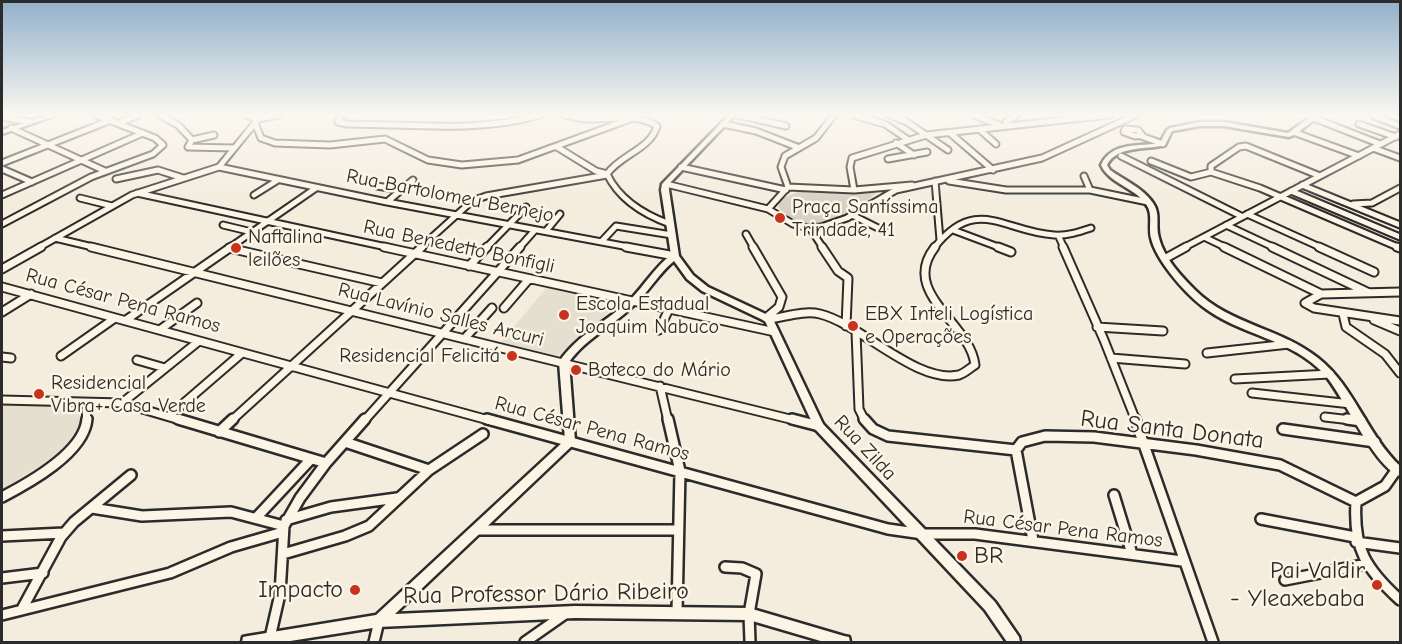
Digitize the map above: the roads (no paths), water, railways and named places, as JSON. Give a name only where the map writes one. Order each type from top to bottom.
[{"type":"street","points":[[46,145],[105,171]]},
{"type":"street","points":[[2,163],[46,145]]},
{"type":"street","points":[[2,195],[114,145]]},
{"type":"street","points":[[2,224],[105,171],[144,158],[163,145]]},
{"type":"street","points":[[189,145],[188,147],[234,148]]},
{"type":"street","points":[[2,269],[137,193],[219,167],[237,145]]},
{"type":"street","points":[[400,145],[428,160],[450,164],[500,163],[518,160],[562,145]]},
{"type":"street","points":[[219,432],[472,201],[486,196],[607,175],[614,164],[642,145]]},
{"type":"street","points":[[702,145],[666,184],[675,256],[690,277],[705,289],[768,318],[818,314],[846,326],[892,356],[925,369],[954,376],[970,370],[975,364],[972,351],[957,327],[934,301],[925,278],[929,256],[940,240],[973,219],[987,217],[1023,230],[1059,237],[1091,228]]},
{"type":"street","points":[[792,145],[797,147]]},
{"type":"street","points":[[787,189],[782,161],[786,153],[801,145]]},
{"type":"street","points":[[854,190],[850,167],[852,158],[890,145]]},
{"type":"street","points":[[899,145],[914,154]]},
{"type":"street","points":[[941,145],[948,150]]},
{"type":"street","points":[[964,145],[993,170]]},
{"type":"street","points":[[681,167],[787,189],[875,189],[944,180],[993,170],[1042,158],[1071,145]]},
{"type":"street","points":[[1156,145],[1114,153],[1104,162],[1107,171],[1148,202],[1154,217],[1155,239],[1182,280],[1204,304],[1289,344],[1314,359],[1330,374],[1388,461],[1399,471],[1387,486],[1356,502],[1353,526],[1367,564],[1401,600]]},
{"type":"street","points":[[1330,145],[1359,156]]},
{"type":"street","points":[[1166,258],[1378,145]]},
{"type":"street","points":[[1211,172],[1211,166],[1239,147],[1246,146],[1320,176]]},
{"type":"street","points":[[557,147],[596,171],[607,175],[611,185],[618,192],[649,214],[670,224]]},
{"type":"street","points":[[1373,148],[1401,159]]},
{"type":"street","points":[[888,159],[927,152]]},
{"type":"street","points":[[1121,156],[1244,215],[1374,272]]},
{"type":"street","points":[[1151,161],[1191,177],[1211,172],[1280,196],[1401,248]]},
{"type":"street","name":"Rua Bartolomeu Bernejo","points":[[219,167],[387,202],[675,256]]},
{"type":"street","points":[[2,169],[32,182]]},
{"type":"street","points":[[116,179],[158,170],[183,178]]},
{"type":"street","points":[[1084,176],[1090,190]]},
{"type":"street","points":[[254,195],[278,180]]},
{"type":"street","points":[[387,202],[413,180]]},
{"type":"street","points":[[944,180],[1006,190],[1090,190],[1148,202]]},
{"type":"street","points":[[935,181],[940,240]]},
{"type":"street","points":[[666,184],[768,209],[788,222],[810,228],[833,226],[877,197],[912,185]]},
{"type":"street","points":[[1302,185],[1401,225]]},
{"type":"street","points":[[377,186],[401,190]]},
{"type":"street","points":[[126,320],[316,188]]},
{"type":"street","points":[[1345,203],[1372,203],[1401,188]]},
{"type":"street","points":[[768,209],[787,189]]},
{"type":"street","points":[[875,189],[880,193],[877,197]]},
{"type":"street","points":[[1291,191],[1401,237]]},
{"type":"street","name":"Rua Benedetto Bonfigli","points":[[137,193],[775,332]]},
{"type":"street","points":[[80,198],[112,206]]},
{"type":"street","points":[[469,266],[526,207]]},
{"type":"street","points":[[546,231],[560,214]]},
{"type":"street","points":[[851,215],[884,231]]},
{"type":"street","points":[[223,225],[252,232]]},
{"type":"street","points":[[1226,225],[1369,293]]},
{"type":"street","points":[[602,241],[616,226],[672,235]]},
{"type":"street","points":[[810,228],[838,271],[848,278],[846,326]]},
{"type":"street","points":[[269,641],[280,594],[284,526],[326,463],[535,230]]},
{"type":"street","points":[[953,230],[1011,252]]},
{"type":"street","points":[[746,234],[782,297],[779,307],[768,318]]},
{"type":"street","points":[[1059,237],[1111,358],[1144,443],[1182,561],[1213,642]]},
{"type":"street","points":[[1204,237],[1321,294]]},
{"type":"street","name":"Rua Lavínio Salles Arcuri","points":[[55,238],[819,426]]},
{"type":"street","points":[[229,248],[382,284]]},
{"type":"street","points":[[374,642],[379,621],[570,441],[564,362],[583,341],[633,302],[665,263],[675,256]]},
{"type":"street","points":[[504,308],[529,279]]},
{"type":"street","name":"Rua César Pena Ramos","points":[[2,287],[888,529],[923,534],[975,534],[1033,540],[1182,561]]},
{"type":"street","points":[[1401,292],[1321,294],[1305,301],[1311,308],[1401,321]]},
{"type":"street","points":[[2,312],[31,294]]},
{"type":"street","points":[[161,330],[197,303]]},
{"type":"street","points":[[465,338],[492,308]]},
{"type":"street","points":[[659,330],[669,309]]},
{"type":"street","points":[[1343,314],[1346,327],[1385,354],[1401,374]]},
{"type":"street","points":[[1363,316],[1401,331]]},
{"type":"street","points":[[1374,317],[1401,316]]},
{"type":"street","points":[[61,356],[115,318]]},
{"type":"street","name":"Rua Zilda","points":[[768,318],[819,426],[990,606],[1014,642]]},
{"type":"street","points":[[1097,327],[1163,331]]},
{"type":"street","points":[[856,332],[859,409],[862,418],[872,430],[888,436],[1016,450],[1033,540]]},
{"type":"street","points":[[122,403],[199,341]]},
{"type":"street","points":[[1207,353],[1289,344]]},
{"type":"street","points":[[169,416],[242,352]]},
{"type":"street","points":[[2,357],[11,358]]},
{"type":"street","points":[[1111,358],[1185,363]]},
{"type":"street","points":[[137,360],[165,368]]},
{"type":"street","points":[[1235,379],[1330,374]]},
{"type":"street","points":[[660,386],[680,471],[677,612]]},
{"type":"street","points":[[1252,393],[1352,404]]},
{"type":"street","points":[[2,400],[122,403],[326,463]]},
{"type":"street","points":[[2,497],[29,482],[68,452],[88,422],[86,410],[91,403]]},
{"type":"street","points":[[1324,417],[1362,422]]},
{"type":"street","points":[[1283,429],[1376,442]]},
{"type":"street","points":[[283,554],[345,536],[369,526],[429,470],[483,434]]},
{"type":"street","name":"Rua Santa Donata","points":[[1016,450],[1022,442],[1045,436],[1094,437],[1144,443],[1271,463],[1356,502]]},
{"type":"street","points":[[345,442],[429,470]]},
{"type":"street","points":[[256,518],[311,459]]},
{"type":"street","points":[[22,609],[64,533],[131,475]]},
{"type":"street","points":[[1114,495],[1132,554]]},
{"type":"street","points":[[2,615],[170,573],[331,507],[397,498]]},
{"type":"street","points":[[92,508],[142,516],[231,512],[284,526]]},
{"type":"street","points":[[1261,519],[1401,549]]},
{"type":"street","points":[[476,530],[678,530]]},
{"type":"street","points":[[2,536],[64,533]]},
{"type":"street","points":[[1285,580],[1367,564]]},
{"type":"street","points":[[725,567],[742,568],[756,574],[749,614],[750,642]]},
{"type":"street","points":[[2,578],[43,573]]},
{"type":"street","points":[[525,642],[567,612]]},
{"type":"street","name":"Rua Professor Dário Ribeiro","points":[[248,642],[269,641],[379,621],[567,612],[749,614],[844,642]]},
{"type":"place","name":"Praça Santíssima Trindade, 41","points":[[780,218]]},
{"type":"place","name":"Naftalina leilões","points":[[236,248]]},
{"type":"place","name":"Escola Estadual Joaquim Nabuco","points":[[564,315]]},
{"type":"place","name":"EBX Inteli Logística e Operações","points":[[853,326]]},
{"type":"place","name":"Residencial Felicitá","points":[[512,356]]},
{"type":"place","name":"Boteco do Mário","points":[[576,370]]},
{"type":"place","name":"Residencial Vibra+ Casa Verde","points":[[39,394]]},
{"type":"place","name":"BR","points":[[962,556]]},
{"type":"place","name":"Pai Valdir - Yleaxebaba","points":[[1377,585]]},
{"type":"place","name":"Impacto","points":[[355,590]]}]
